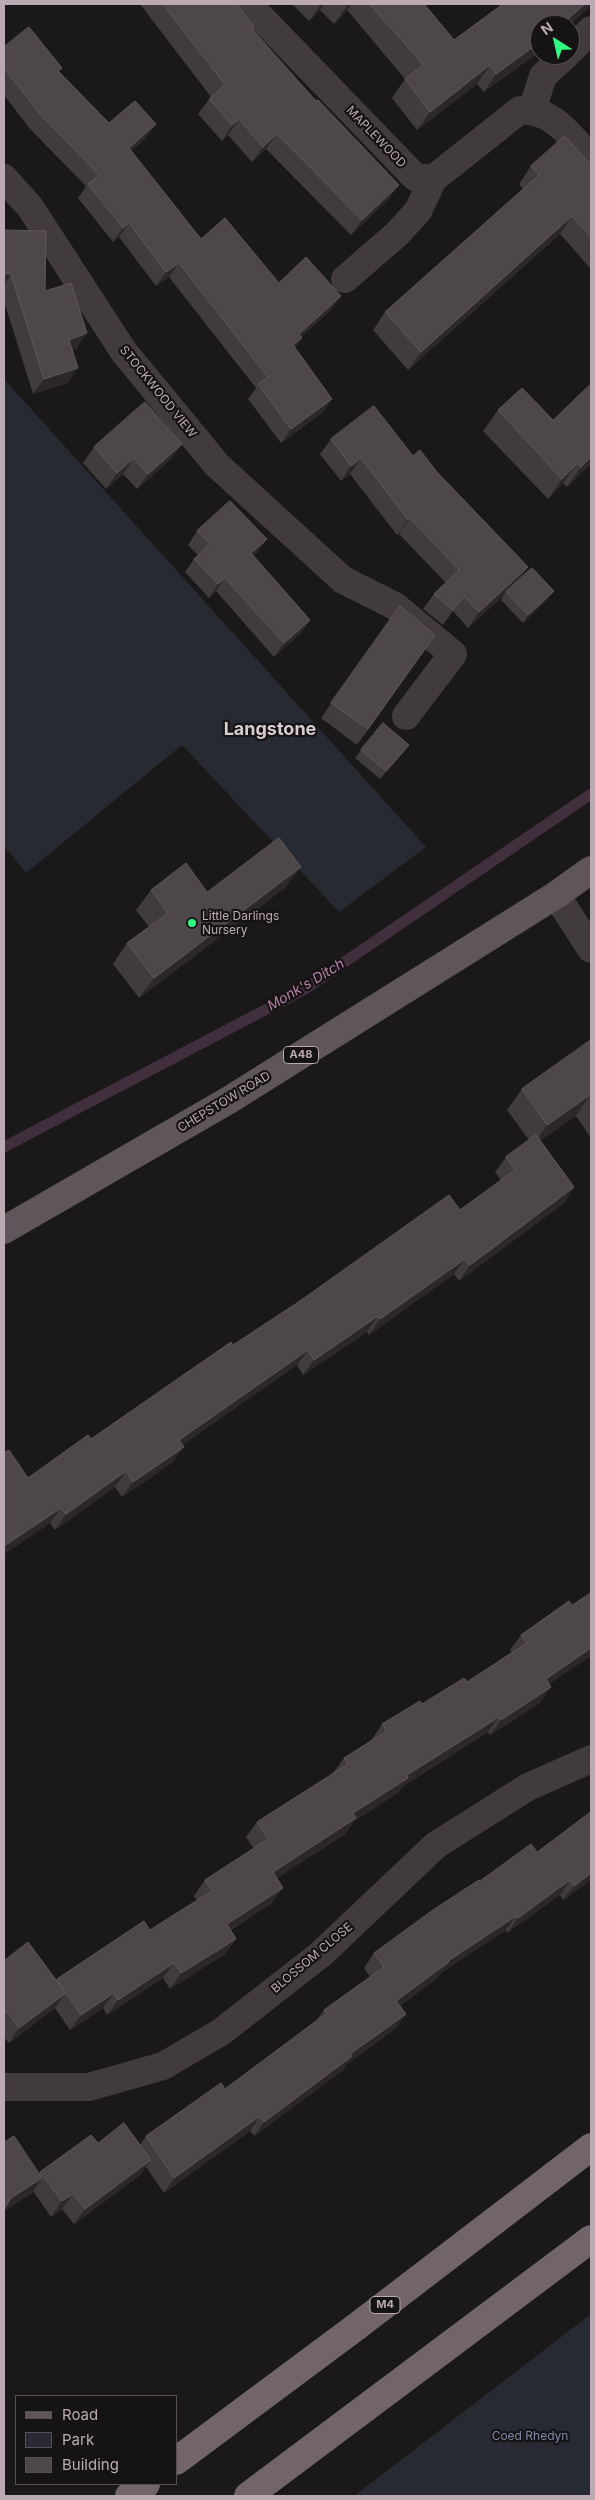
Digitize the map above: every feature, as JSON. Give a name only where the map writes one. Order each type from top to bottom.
[{"type":"highway","name":"M4","points":[[178,2460],[349,2333],[591,2147]]},
{"type":"highway","points":[[248,2496],[591,2239]]},
{"type":"highway","points":[[129,2496],[145,2485]]},
{"type":"main road","name":"CHEPSTOW ROAD","points":[[4,1230],[229,1100],[556,895],[591,870]]},
{"type":"street","name":"MAPLEWOOD","points":[[248,4],[415,178],[433,179]]},
{"type":"street","points":[[580,41],[591,30]]},
{"type":"street","points":[[532,110],[543,76],[555,65]]},
{"type":"street","points":[[345,279],[397,234],[418,211],[433,179],[520,110],[532,110],[549,115],[591,158]]},
{"type":"street","name":"STOCKWOOD VIEW","points":[[4,178],[30,207],[124,352],[217,465],[343,580],[395,606],[453,654],[406,716]]},
{"type":"street","points":[[556,895],[591,949]]},
{"type":"street","name":"BLOSSOM CLOSE","points":[[4,2087],[89,2087],[163,2066],[221,2032],[321,1954],[436,1845],[528,1788],[591,1759]]},
{"type":"green space","points":[[4,379],[426,847],[339,912],[182,745],[26,873],[4,846]]},
{"type":"green space","name":"Coed Rhedyn","points":[[591,2314],[591,2496],[354,2496]]},
{"type":"building","points":[[163,4],[237,4],[254,27],[252,29],[316,101],[318,100],[399,185],[362,220],[277,134],[263,147],[239,119],[232,125],[209,99],[225,85]]},
{"type":"building","points":[[370,4],[424,4],[454,40],[503,4],[585,4],[572,15],[530,15],[530,49],[496,74],[490,65],[430,112],[405,79],[423,65]]},
{"type":"building","points":[[29,27],[62,68],[58,71],[109,123],[135,101],[156,124],[129,148],[201,239],[225,218],[279,283],[306,257],[341,296],[299,334],[302,338],[293,345],[332,399],[291,429],[258,384],[268,377],[179,263],[166,272],[129,223],[123,228],[88,184],[99,175],[40,114],[4,68],[4,47]]},
{"type":"building","points":[[565,136],[591,165],[591,237],[572,216],[421,352],[385,312],[539,175],[531,166]]},
{"type":"building","points":[[4,230],[46,231],[45,291],[71,283],[87,333],[69,340],[78,368],[44,379],[11,274],[4,274]]},
{"type":"building","points":[[591,384],[591,457],[581,467],[578,463],[562,479],[498,410],[522,388],[553,420]]},
{"type":"building","points":[[145,402],[182,444],[148,474],[134,458],[117,473],[94,447]]},
{"type":"building","points":[[374,406],[413,456],[420,450],[436,471],[528,567],[479,612],[464,596],[453,610],[434,594],[459,570],[410,518],[408,520],[361,458],[351,466],[331,439]]},
{"type":"building","points":[[230,501],[267,539],[251,553],[310,620],[284,643],[225,578],[218,584],[194,559],[210,544],[197,531]]},
{"type":"building","points":[[532,568],[554,591],[528,615],[506,592]]},
{"type":"building","points":[[400,606],[435,635],[368,729],[331,703]]},
{"type":"building","points":[[383,723],[409,745],[386,771],[361,750]]},
{"type":"building","name":"Little Darlings Nursery","points":[[279,838],[301,867],[154,978],[127,943],[168,913],[151,890],[186,863],[207,892]]},
{"type":"building","points":[[591,1040],[591,1097],[590,1095],[547,1125],[522,1089]]},
{"type":"building","points":[[536,1135],[574,1187],[470,1265],[465,1259],[380,1319],[378,1316],[314,1360],[308,1350],[179,1440],[184,1447],[133,1482],[126,1471],[66,1514],[61,1508],[4,1546],[4,1453],[9,1450],[28,1478],[88,1435],[91,1439],[231,1342],[233,1345],[300,1301],[449,1195],[460,1210],[515,1170],[506,1157]]},
{"type":"building","points":[[591,1593],[591,1648],[546,1679],[551,1687],[501,1720],[499,1717],[407,1775],[408,1778],[353,1813],[356,1818],[273,1872],[283,1888],[227,1924],[236,1939],[181,1973],[174,1963],[118,2000],[114,1993],[81,2015],[66,1993],[19,2028],[7,2011],[4,2014],[4,1959],[28,1942],[65,1992],[57,1979],[144,1921],[150,1930],[212,1891],[205,1880],[268,1839],[257,1822],[348,1764],[344,1758],[387,1731],[382,1724],[420,1701],[422,1704],[464,1678],[467,1682],[527,1643],[521,1635],[569,1601],[572,1605]]},
{"type":"building","points":[[591,1812],[591,1873],[574,1886],[570,1880],[518,1918],[516,1916],[448,1961],[396,2001],[406,2014],[350,2054],[352,2056],[264,2122],[260,2116],[174,2178],[146,2136],[221,2083],[225,2089],[327,2013],[324,2010],[384,1967],[374,1953],[433,1910],[480,1881],[531,1844],[537,1852]]},
{"type":"building","points":[[124,2123],[151,2160],[85,2209],[73,2194],[62,2201],[40,2172],[91,2135],[98,2143]]},
{"type":"building","points":[[14,2136],[42,2178],[11,2198],[4,2209],[4,2143]]},
{"type":"waterway","name":"Monk's Ditch","points":[[4,1147],[305,989],[591,794]]},
{"type":"place","name":"Little Darlings Nursery","points":[[192,923]]},
{"type":"district","name":"Langstone","points":[[270,730]]}]
